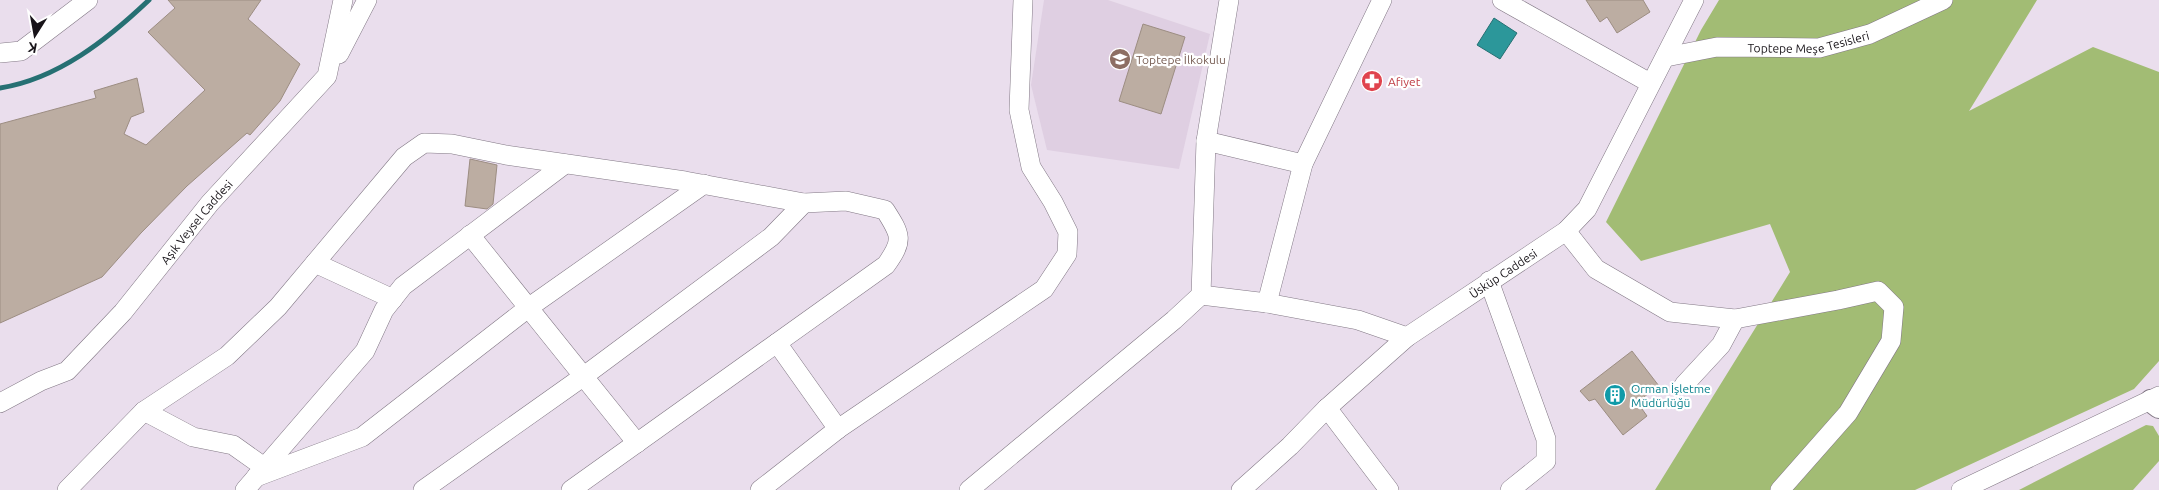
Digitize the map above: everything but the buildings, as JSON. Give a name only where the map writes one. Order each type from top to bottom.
[{"type":"street","points":[[0,53],[21,51],[88,0]]},
{"type":"street","points":[[327,76],[343,0]]},
{"type":"street","name":"Aşık Veysel Caddesi","points":[[0,404],[41,381],[67,371],[122,312],[210,203],[327,76],[367,0]]},
{"type":"street","points":[[760,490],[838,429],[1044,289],[1067,254],[1068,232],[1054,202],[1031,167],[1019,110],[1023,0]]},
{"type":"street","points":[[969,490],[1167,326],[1201,295],[1206,141],[1229,0]]},
{"type":"street","points":[[1267,303],[1303,164],[1382,0]]},
{"type":"street","points":[[1502,0],[1650,83]]},
{"type":"street","name":"Toptepe Meşe Tesisleri","points":[[1666,58],[1717,47],[1818,48],[1870,34],[1943,0]]},
{"type":"street","name":"Üsküp Caddesi","points":[[1241,490],[1290,446],[1327,408],[1407,337],[1488,280],[1566,231],[1588,209],[1650,83],[1666,58],[1689,2]]},
{"type":"street","points":[[1206,141],[1303,164]]},
{"type":"street","points":[[67,490],[144,411],[227,356],[278,307],[404,157],[424,143],[452,144],[565,164],[704,184],[804,203],[846,201],[885,210],[899,231],[897,250],[886,265],[571,490]]},
{"type":"street","points":[[255,478],[366,351],[384,310],[403,286],[565,164]]},
{"type":"street","points":[[255,478],[362,437],[528,308],[704,184]]},
{"type":"street","points":[[423,490],[584,376],[771,238],[804,203]]},
{"type":"street","points":[[1566,231],[1596,269],[1670,312],[1735,319],[1878,291],[1894,307],[1891,341],[1848,413],[1780,490]]},
{"type":"street","points":[[470,235],[637,443]]},
{"type":"street","points":[[315,263],[393,299]]},
{"type":"street","points":[[1488,280],[1546,438],[1546,460],[1510,490]]},
{"type":"street","points":[[1201,295],[1267,303],[1358,320],[1407,337]]},
{"type":"street","points":[[1684,385],[1721,345],[1735,319]]},
{"type":"street","points":[[777,343],[838,429]]},
{"type":"street","points":[[1961,490],[2157,401]]},
{"type":"street","points":[[1327,408],[1389,490]]},
{"type":"street","points":[[144,411],[193,437],[233,444],[255,478]]},
{"type":"shaded area","name":"Toptepe İlkokulu","points":[[1044,0],[1108,0],[1210,34],[1179,169],[1047,150],[1031,85]]},
{"type":"green space","points":[[1719,0],[2037,0],[1969,111],[2093,47],[2159,72],[2159,361],[2134,389],[1915,490],[1655,490],[1790,272],[1770,224],[1641,261],[1606,222],[1701,30]]},
{"type":"green space","points":[[2146,425],[2153,426],[2159,436],[2159,461],[2133,490],[2019,490]]},
{"type":"water","points":[[1494,18],[1517,33],[1500,59],[1477,45]]},
{"type":"waterway","points":[[0,88],[42,76],[81,55],[117,29],[149,0]]},
{"type":"place","name":"Toptepe İlkokulu","points":[[1120,59]]},
{"type":"place","name":"Afiyet","points":[[1372,81]]},
{"type":"place","name":"Orman İşletme Müdürlüğü","points":[[1615,395]]}]
